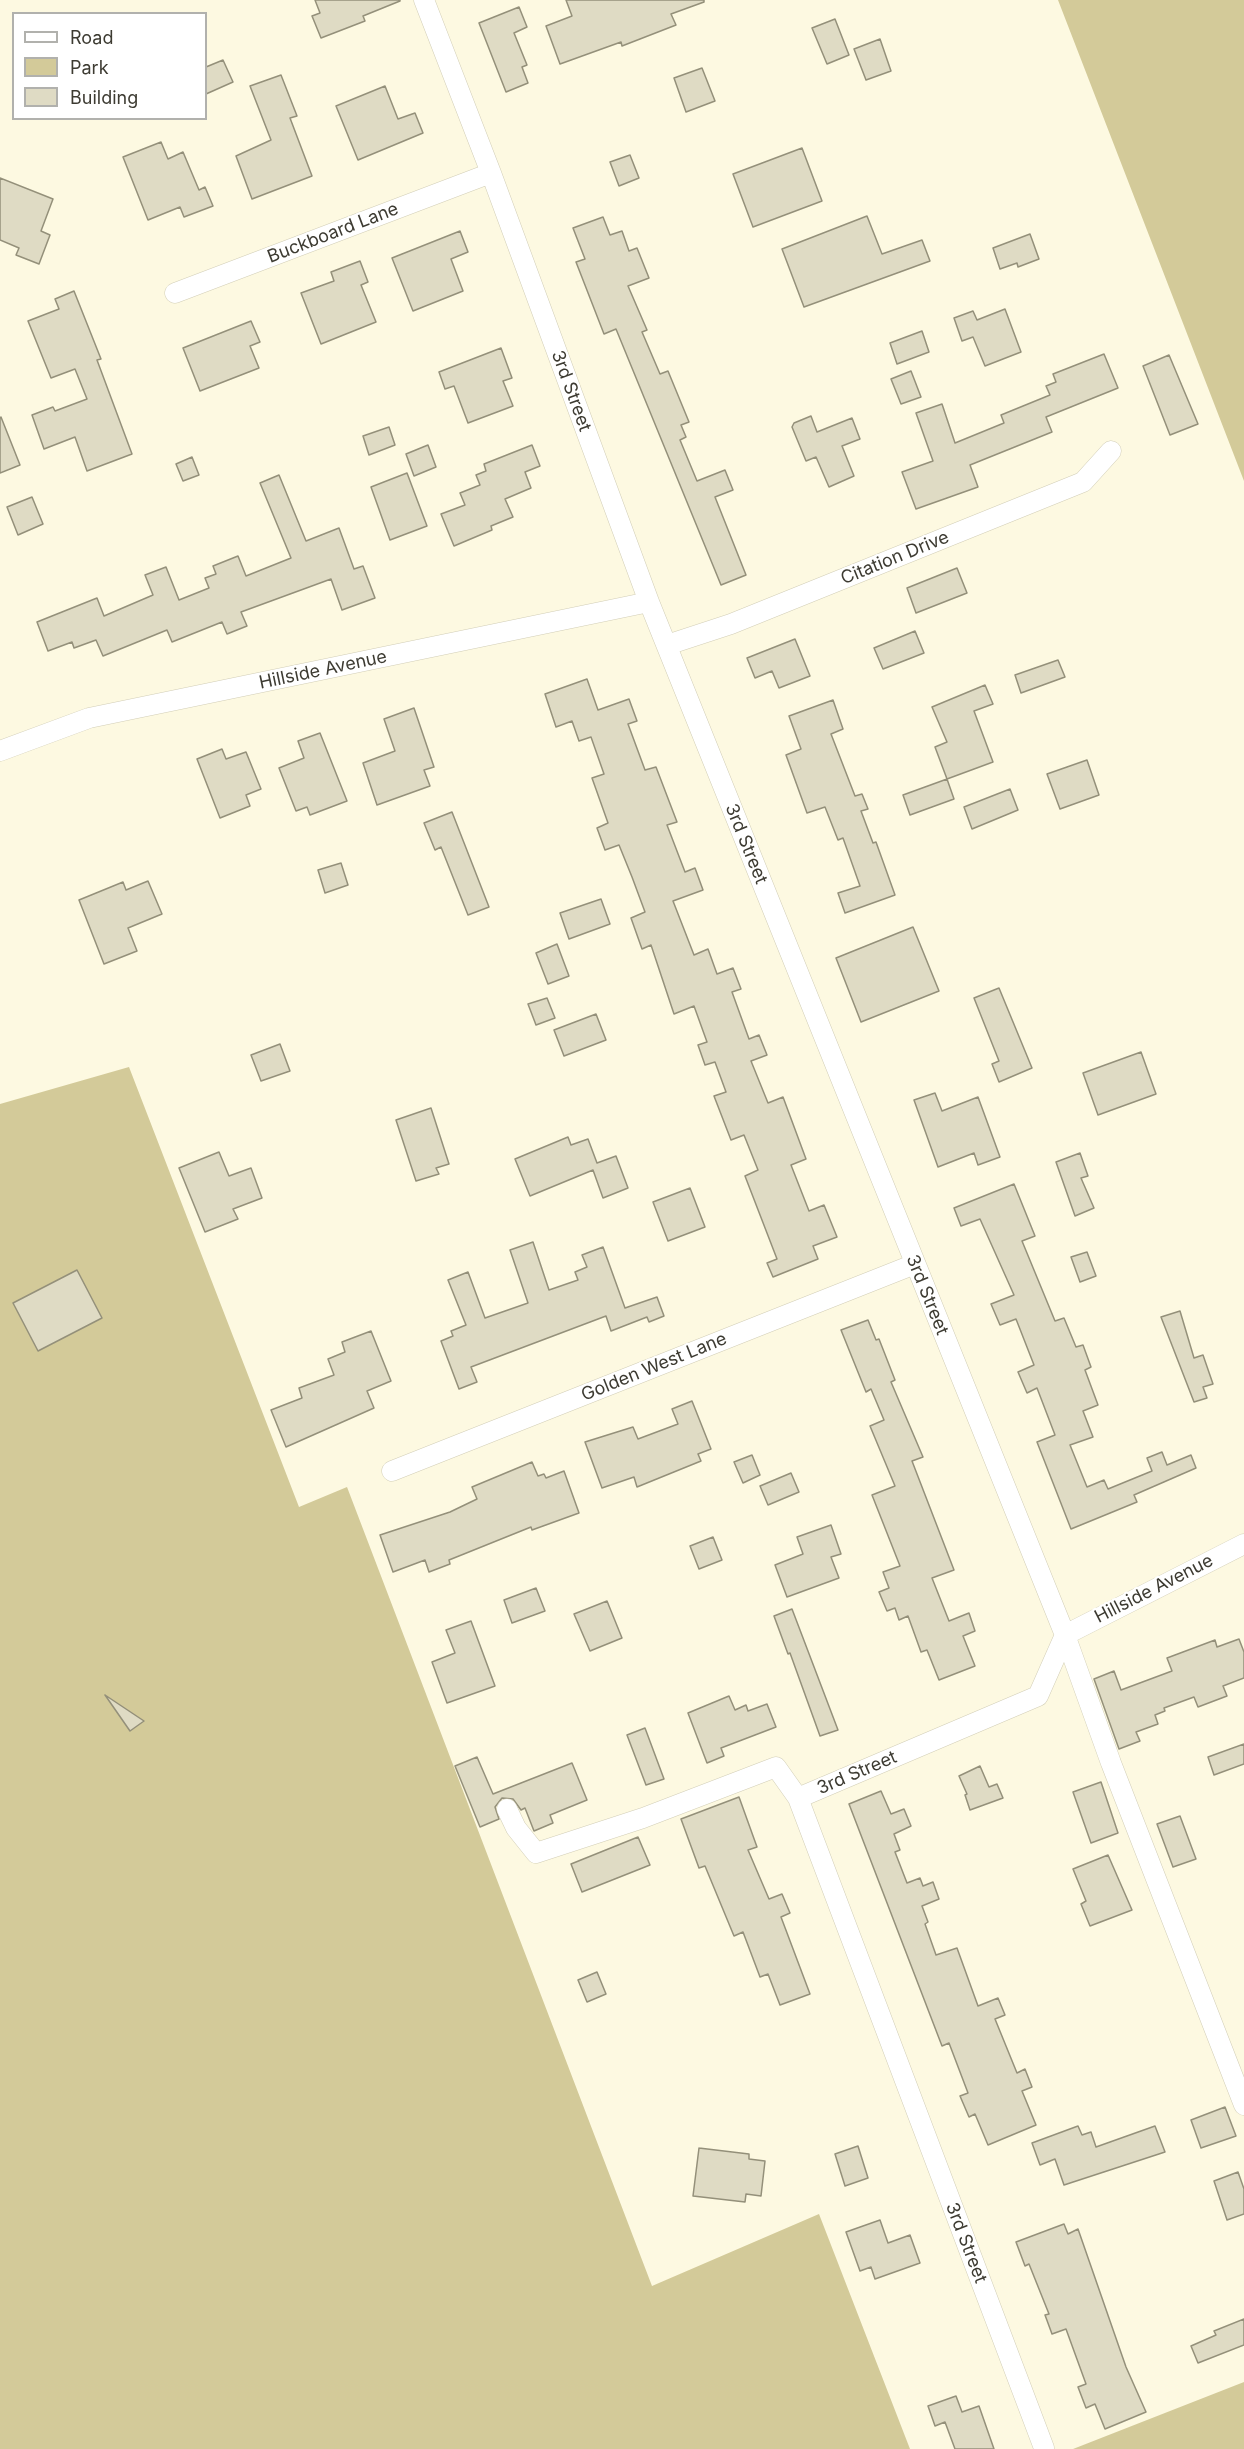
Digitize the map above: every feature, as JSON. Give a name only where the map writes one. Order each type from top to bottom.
[{"type":"street","name":"3rd Street","points":[[424,0],[491,173],[649,602],[1065,1635],[1038,1696],[798,1798],[1044,2448]]},
{"type":"street","name":"Buckboard Lane","points":[[175,293],[491,173]]},
{"type":"street","name":"Citation Drive","points":[[666,645],[731,624],[1083,482],[1111,451]]},
{"type":"street","name":"Hillside Avenue","points":[[0,751],[89,718],[649,602]]},
{"type":"street","name":"Golden West Lane","points":[[392,1471],[915,1264]]},
{"type":"street","name":"Hillside Avenue","points":[[1065,1635],[1244,1544]]},
{"type":"street","points":[[1065,1635],[1111,1763],[1244,2105]]},
{"type":"street","points":[[507,1809],[516,1828],[536,1853],[643,1818],[776,1767],[798,1798]]},
{"type":"green space","points":[[1058,0],[1244,0],[1244,481]]},
{"type":"green space","points":[[129,1067],[299,1507],[347,1487],[652,2286],[819,2214],[910,2449],[0,2449],[0,1104]]},
{"type":"green space","points":[[1244,2382],[1244,2449],[1073,2449]]},
{"type":"building","points":[[315,0],[400,1],[363,16],[365,21],[321,38],[312,16],[320,13]]},
{"type":"building","points":[[566,0],[704,0],[704,2],[671,14],[676,25],[622,46],[621,42],[560,64],[546,26],[572,16]]},
{"type":"building","points":[[519,7],[527,27],[514,33],[527,65],[522,67],[528,83],[506,92],[479,23]]},
{"type":"building","points":[[835,19],[849,55],[827,64],[812,28]]},
{"type":"building","points":[[880,39],[891,71],[866,80],[854,49]]},
{"type":"building","points":[[223,60],[233,82],[207,94],[207,67]]},
{"type":"building","points":[[702,68],[715,101],[686,112],[674,78]]},
{"type":"building","points":[[281,75],[297,116],[290,118],[312,176],[252,199],[236,156],[271,140],[250,86]]},
{"type":"building","points":[[385,86],[398,119],[415,113],[423,133],[358,160],[336,106]]},
{"type":"building","points":[[161,142],[168,159],[183,152],[199,190],[205,187],[213,206],[184,217],[180,207],[148,220],[123,157]]},
{"type":"building","points":[[802,148],[822,201],[753,227],[733,174]]},
{"type":"building","points":[[630,155],[639,178],[619,186],[610,162]]},
{"type":"building","points":[[0,178],[53,199],[41,231],[50,235],[39,264],[16,255],[19,248],[0,240]]},
{"type":"building","points":[[867,216],[882,254],[922,240],[930,261],[804,307],[782,249]]},
{"type":"building","points":[[603,217],[610,235],[622,231],[629,251],[637,248],[649,278],[628,286],[647,330],[642,332],[660,374],[668,371],[689,422],[681,425],[686,437],[680,440],[697,481],[725,470],[733,490],[715,497],[746,575],[721,585],[616,329],[604,334],[576,262],[585,259],[573,228]]},
{"type":"building","points":[[460,231],[468,252],[451,259],[463,291],[413,311],[392,258]]},
{"type":"building","points":[[1030,234],[1039,259],[1018,267],[1017,263],[1000,269],[993,248]]},
{"type":"building","points":[[360,261],[368,282],[361,285],[376,322],[321,344],[301,293],[334,281],[331,272]]},
{"type":"building","points":[[74,291],[101,359],[97,360],[132,454],[87,471],[75,437],[44,449],[32,415],[53,407],[55,411],[87,399],[75,369],[51,378],[28,321],[59,309],[55,299]]},
{"type":"building","points":[[1005,309],[1021,352],[985,366],[973,337],[962,341],[954,318],[973,311],[977,320]]},
{"type":"building","points":[[251,321],[260,342],[250,346],[259,368],[200,391],[183,348]]},
{"type":"building","points":[[922,331],[929,352],[897,364],[890,343]]},
{"type":"building","points":[[501,348],[512,378],[503,381],[513,406],[468,423],[454,386],[445,389],[439,372]]},
{"type":"building","points":[[1104,354],[1118,388],[1046,417],[1052,432],[970,465],[978,487],[916,509],[902,472],[933,461],[916,413],[942,404],[955,443],[1004,423],[1001,415],[1050,395],[1046,386],[1056,382],[1053,374]]},
{"type":"building","points":[[1169,355],[1198,424],[1170,435],[1143,366]]},
{"type":"building","points":[[911,371],[921,397],[901,404],[891,379]]},
{"type":"building","points":[[811,416],[817,432],[852,418],[860,439],[842,446],[854,476],[829,487],[816,457],[806,461],[792,427],[794,423]]},
{"type":"building","points":[[0,418],[20,465],[0,473]]},
{"type":"building","points":[[389,427],[395,445],[369,455],[363,436]]},
{"type":"building","points":[[428,445],[436,467],[414,476],[406,454]]},
{"type":"building","points":[[532,445],[540,466],[525,472],[531,488],[505,499],[513,517],[491,526],[492,530],[454,546],[441,514],[465,505],[460,493],[480,485],[476,475],[486,471],[484,464]]},
{"type":"building","points":[[192,457],[199,475],[183,481],[176,464]]},
{"type":"building","points":[[407,473],[427,526],[390,540],[371,487]]},
{"type":"building","points":[[279,475],[306,541],[339,528],[354,569],[363,566],[375,598],[342,610],[331,579],[241,612],[247,626],[227,634],[222,622],[172,642],[167,630],[103,656],[96,640],[74,648],[72,642],[48,651],[37,622],[97,598],[104,616],[153,595],[145,575],[166,567],[179,600],[209,588],[205,578],[216,574],[213,566],[238,556],[246,576],[291,558],[260,483]]},
{"type":"building","points":[[32,497],[43,524],[18,535],[7,507]]},
{"type":"building","points":[[957,568],[967,593],[916,613],[907,588]]},
{"type":"building","points":[[915,631],[924,653],[883,669],[874,648]]},
{"type":"building","points":[[795,639],[810,676],[779,688],[772,671],[755,678],[747,658]]},
{"type":"building","points":[[1058,660],[1065,677],[1021,693],[1015,675]]},
{"type":"building","points":[[587,679],[598,710],[629,699],[637,721],[628,724],[645,770],[656,767],[677,822],[667,825],[685,872],[695,868],[703,890],[673,901],[694,955],[708,949],[717,974],[733,968],[741,989],[732,992],[749,1039],[759,1035],[767,1055],[751,1061],[768,1103],[783,1097],[806,1159],[791,1165],[809,1211],[824,1205],[837,1237],[813,1246],[818,1259],[773,1277],[767,1263],[777,1259],[745,1176],[758,1170],[744,1135],[731,1140],[714,1096],[726,1092],[715,1062],[705,1065],[698,1045],[707,1042],[694,1006],[674,1014],[651,945],[642,949],[631,918],[645,912],[619,845],[605,850],[597,828],[608,823],[592,778],[604,774],[591,737],[579,741],[572,721],[556,727],[545,694]]},
{"type":"building","points":[[985,685],[993,704],[974,711],[993,762],[947,779],[935,747],[947,742],[932,707]]},
{"type":"building","points":[[833,700],[843,729],[831,734],[855,796],[862,794],[868,809],[861,811],[873,843],[876,842],[895,895],[845,913],[838,893],[860,886],[843,838],[838,840],[825,807],[807,813],[786,755],[801,749],[789,716]]},
{"type":"building","points":[[414,708],[434,767],[424,770],[430,786],[377,805],[363,763],[395,751],[384,719]]},
{"type":"building","points":[[320,733],[347,801],[310,815],[307,807],[296,811],[279,768],[304,758],[298,741]]},
{"type":"building","points":[[222,749],[226,759],[246,752],[261,789],[246,795],[250,806],[220,818],[197,759]]},
{"type":"building","points":[[1087,760],[1099,795],[1060,809],[1047,774]]},
{"type":"building","points":[[947,779],[954,799],[910,815],[903,795]]},
{"type":"building","points":[[1010,789],[1018,810],[972,829],[964,807]]},
{"type":"building","points":[[452,812],[489,907],[468,915],[441,847],[435,850],[424,823]]},
{"type":"building","points":[[341,863],[348,885],[325,893],[318,870]]},
{"type":"building","points":[[148,881],[162,914],[128,928],[137,951],[104,964],[79,900],[123,882],[126,890]]},
{"type":"building","points":[[601,899],[610,924],[569,939],[560,913]]},
{"type":"building","points":[[913,927],[939,991],[861,1022],[836,958]]},
{"type":"building","points":[[557,944],[569,976],[548,984],[536,953]]},
{"type":"building","points":[[999,988],[1032,1068],[999,1082],[992,1064],[999,1061],[974,998]]},
{"type":"building","points":[[547,998],[555,1018],[536,1025],[528,1004]]},
{"type":"building","points":[[596,1014],[606,1040],[564,1056],[554,1030]]},
{"type":"building","points":[[280,1044],[290,1071],[261,1081],[251,1055]]},
{"type":"building","points":[[1141,1052],[1156,1094],[1098,1115],[1083,1073]]},
{"type":"building","points":[[935,1093],[942,1111],[978,1097],[1000,1157],[978,1165],[974,1153],[938,1167],[914,1100]]},
{"type":"building","points":[[431,1108],[449,1164],[436,1168],[439,1174],[416,1181],[396,1120]]},
{"type":"building","points":[[568,1137],[571,1145],[588,1139],[597,1163],[616,1156],[628,1188],[603,1198],[593,1170],[530,1196],[515,1159]]},
{"type":"building","points":[[219,1152],[229,1176],[251,1168],[262,1198],[233,1209],[238,1219],[205,1232],[179,1168]]},
{"type":"building","points":[[1080,1153],[1088,1176],[1081,1178],[1094,1208],[1075,1216],[1056,1162]]},
{"type":"building","points":[[1014,1184],[1035,1236],[1022,1241],[1055,1321],[1064,1318],[1076,1347],[1083,1345],[1091,1367],[1085,1370],[1098,1405],[1083,1411],[1093,1437],[1070,1445],[1087,1487],[1104,1480],[1108,1489],[1152,1471],[1147,1458],[1162,1452],[1167,1465],[1191,1455],[1196,1468],[1134,1495],[1137,1502],[1071,1529],[1037,1442],[1055,1435],[1037,1388],[1027,1393],[1018,1372],[1034,1365],[1016,1319],[1000,1325],[991,1304],[1014,1295],[980,1219],[961,1226],[954,1208]]},
{"type":"building","points":[[690,1188],[705,1227],[668,1241],[653,1202]]},
{"type":"building","points":[[533,1242],[549,1290],[578,1280],[575,1272],[587,1267],[582,1255],[603,1247],[625,1308],[657,1297],[664,1316],[649,1322],[647,1317],[611,1331],[606,1316],[471,1367],[477,1382],[459,1389],[441,1341],[453,1336],[451,1331],[466,1325],[448,1280],[468,1272],[485,1318],[528,1303],[510,1250]]},
{"type":"building","points":[[1087,1252],[1096,1276],[1080,1282],[1071,1257]]},
{"type":"building","points":[[77,1270],[102,1318],[38,1351],[13,1303]]},
{"type":"building","points":[[1180,1311],[1194,1358],[1203,1355],[1213,1384],[1203,1387],[1207,1398],[1194,1402],[1161,1317]]},
{"type":"building","points":[[868,1320],[876,1340],[879,1339],[895,1380],[891,1382],[923,1457],[912,1461],[954,1570],[932,1578],[949,1621],[969,1613],[975,1631],[963,1636],[975,1666],[939,1680],[927,1650],[921,1652],[908,1616],[899,1620],[895,1608],[887,1611],[879,1592],[889,1588],[883,1572],[900,1566],[872,1495],[895,1486],[870,1426],[884,1420],[871,1389],[866,1392],[841,1330]]},
{"type":"building","points":[[371,1331],[391,1381],[367,1391],[374,1408],[286,1447],[271,1410],[302,1398],[299,1388],[334,1375],[328,1359],[345,1352],[342,1342]]},
{"type":"building","points":[[692,1401],[711,1449],[698,1454],[701,1461],[637,1487],[634,1477],[602,1488],[585,1442],[633,1427],[638,1439],[678,1424],[672,1409]]},
{"type":"building","points":[[752,1455],[760,1475],[743,1483],[734,1462]]},
{"type":"building","points":[[532,1462],[538,1476],[544,1474],[546,1478],[564,1471],[579,1513],[532,1530],[531,1527],[449,1560],[450,1564],[429,1572],[425,1560],[393,1572],[380,1535],[450,1512],[477,1499],[472,1487]]},
{"type":"building","points":[[791,1473],[799,1492],[768,1505],[760,1486]]},
{"type":"building","points":[[831,1525],[841,1554],[831,1557],[839,1578],[787,1597],[775,1565],[803,1554],[797,1537]]},
{"type":"building","points":[[713,1537],[722,1560],[699,1569],[690,1546]]},
{"type":"building","points":[[536,1588],[545,1611],[512,1623],[504,1600]]},
{"type":"building","points":[[607,1601],[622,1638],[590,1651],[574,1614]]},
{"type":"building","points":[[792,1609],[838,1730],[820,1736],[774,1616]]},
{"type":"building","points":[[471,1621],[495,1686],[447,1703],[432,1662],[455,1653],[446,1630]]},
{"type":"building","points":[[1239,1639],[1244,1652],[1244,1678],[1223,1686],[1227,1696],[1198,1707],[1194,1697],[1164,1708],[1165,1711],[1155,1715],[1158,1724],[1136,1732],[1140,1741],[1119,1749],[1094,1679],[1114,1671],[1121,1690],[1172,1671],[1167,1658],[1215,1640],[1217,1647]]},
{"type":"building","points":[[105,1695],[144,1721],[130,1731]]},
{"type":"building","points":[[729,1696],[735,1710],[746,1705],[748,1711],[767,1704],[776,1727],[721,1748],[724,1756],[707,1763],[688,1713]]},
{"type":"building","points":[[645,1728],[664,1779],[646,1785],[627,1735]]},
{"type":"building","points":[[1244,1744],[1244,1764],[1214,1775],[1208,1757]]},
{"type":"building","points":[[477,1757],[493,1794],[572,1763],[587,1800],[550,1815],[553,1823],[534,1831],[525,1808],[521,1810],[513,1799],[502,1798],[495,1807],[499,1819],[480,1827],[455,1766]]},
{"type":"building","points":[[980,1766],[989,1787],[997,1784],[1003,1798],[970,1810],[965,1795],[967,1794],[959,1776]]},
{"type":"building","points":[[1101,1782],[1118,1833],[1091,1843],[1073,1792]]},
{"type":"building","points":[[881,1791],[891,1814],[904,1809],[911,1826],[894,1834],[900,1850],[895,1852],[907,1883],[920,1878],[923,1886],[933,1882],[939,1899],[922,1906],[928,1922],[925,1924],[936,1955],[957,1948],[978,2006],[998,1998],[1005,2015],[995,2019],[1017,2073],[1025,2069],[1032,2087],[1022,2091],[1036,2125],[988,2145],[975,2114],[969,2117],[960,2096],[968,2093],[949,2043],[942,2046],[849,1804]]},
{"type":"building","points":[[739,1797],[757,1847],[748,1850],[769,1899],[782,1894],[790,1913],[781,1917],[810,1994],[780,2005],[768,1974],[760,1977],[743,1932],[734,1936],[705,1866],[699,1868],[681,1819]]},
{"type":"building","points":[[1180,1816],[1196,1859],[1173,1867],[1157,1824]]},
{"type":"building","points":[[638,1837],[650,1865],[582,1892],[571,1864]]},
{"type":"building","points":[[1108,1855],[1132,1910],[1090,1926],[1081,1904],[1086,1901],[1073,1869]]},
{"type":"building","points":[[597,1972],[606,1994],[587,2002],[578,1980]]},
{"type":"building","points":[[1225,2107],[1236,2136],[1201,2148],[1191,2120]]},
{"type":"building","points":[[1078,2126],[1082,2135],[1091,2132],[1096,2147],[1155,2126],[1165,2152],[1064,2185],[1055,2159],[1040,2165],[1032,2143]]},
{"type":"building","points":[[858,2146],[868,2178],[845,2186],[835,2154]]},
{"type":"building","points":[[699,2148],[749,2154],[749,2159],[765,2161],[761,2196],[746,2194],[745,2202],[693,2196]]},
{"type":"building","points":[[1238,2172],[1244,2189],[1244,2214],[1227,2220],[1214,2181]]},
{"type":"building","points":[[880,2220],[888,2243],[910,2235],[920,2263],[875,2279],[871,2267],[860,2271],[846,2232]]},
{"type":"building","points":[[1064,2224],[1068,2234],[1078,2229],[1126,2367],[1146,2412],[1105,2429],[1095,2404],[1086,2408],[1078,2387],[1086,2384],[1066,2329],[1052,2334],[1045,2315],[1049,2314],[1029,2264],[1025,2266],[1016,2242]]},
{"type":"building","points":[[1244,2319],[1244,2345],[1198,2363],[1191,2346],[1216,2335],[1214,2331]]},
{"type":"building","points":[[956,2396],[962,2412],[979,2406],[994,2449],[955,2449],[945,2422],[935,2426],[928,2406]]}]
